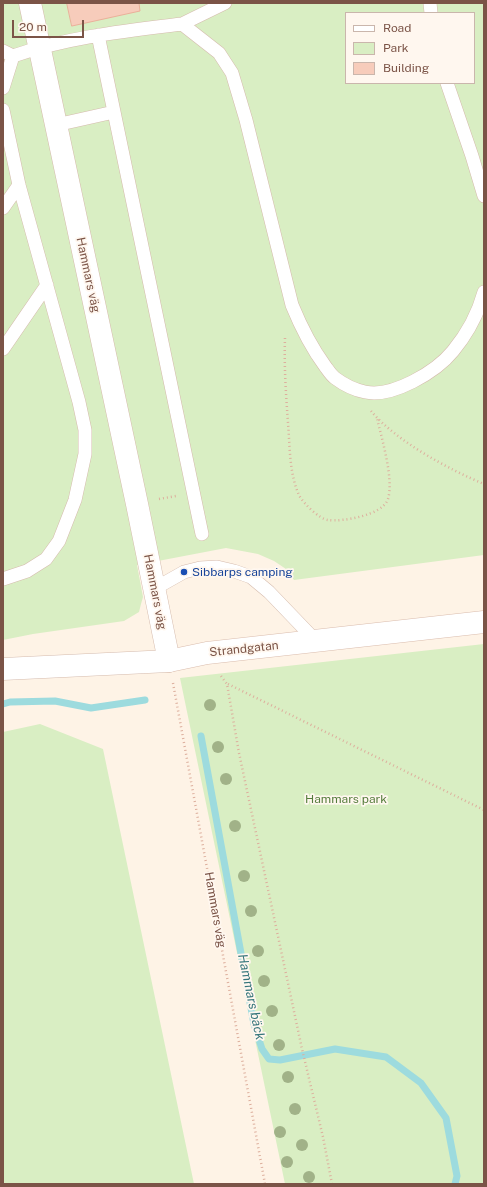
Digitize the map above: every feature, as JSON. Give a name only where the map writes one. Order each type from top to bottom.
[{"type":"street","name":"Hammars väg","points":[[30,3],[156,593],[169,661]]},
{"type":"street","name":"Strandgatan","points":[[3,669],[169,661],[207,653],[484,622]]},
{"type":"lane","points":[[3,88],[8,53],[98,35],[182,24],[225,3]]},
{"type":"lane","points":[[182,24],[219,53],[232,73],[246,120],[292,305],[315,353],[335,378],[352,388],[366,393],[385,392],[409,383],[436,368],[453,352],[469,330],[484,292]]},
{"type":"lane","points":[[98,35],[202,534]]},
{"type":"lane","points":[[446,84],[472,156],[484,196]]},
{"type":"lane","points":[[3,110],[19,185],[85,430],[85,454],[75,500],[59,541],[46,559],[27,571],[3,579]]},
{"type":"lane","points":[[56,125],[114,112]]},
{"type":"lane","points":[[3,208],[19,185]]},
{"type":"lane","points":[[3,348],[46,285]]},
{"type":"lane","points":[[156,593],[161,585],[184,572],[200,568],[217,567],[251,576],[269,592],[316,641]]},
{"type":"path","points":[[292,305],[286,326],[284,363],[291,465],[300,495],[312,511],[327,520],[358,518],[377,511],[388,500],[390,482],[377,418]]},
{"type":"path","points":[[352,388],[377,418],[402,438],[438,462],[484,484]]},
{"type":"path","points":[[137,504],[193,492]]},
{"type":"path","points":[[207,653],[209,663],[228,684],[484,810]]},
{"type":"path","name":"Hammars väg","points":[[169,661],[265,1184]]},
{"type":"path","points":[[228,684],[239,753],[332,1184]]},
{"type":"green space","points":[[3,3],[484,3],[484,555],[294,580],[286,569],[274,561],[258,554],[226,548],[137,565],[143,597],[139,612],[124,621],[33,634],[3,640]]},
{"type":"green space","name":"Hammars park","points":[[484,644],[484,1184],[285,1184],[180,678]]},
{"type":"green space","points":[[40,724],[103,749],[194,1184],[3,1184],[3,732]]},
{"type":"building","points":[[67,3],[139,3],[140,11],[72,26]]},
{"type":"waterway","name":"Hammars bäck","points":[[3,704],[10,702],[55,701],[91,708],[145,700]]},
{"type":"waterway","name":"Hammars bäck","points":[[201,736],[254,1024],[262,1049],[269,1059],[280,1060],[335,1049],[386,1057],[421,1083],[446,1118],[457,1176],[455,1184]]},
{"type":"place","name":"Sibbarps camping","points":[[184,572]]}]
